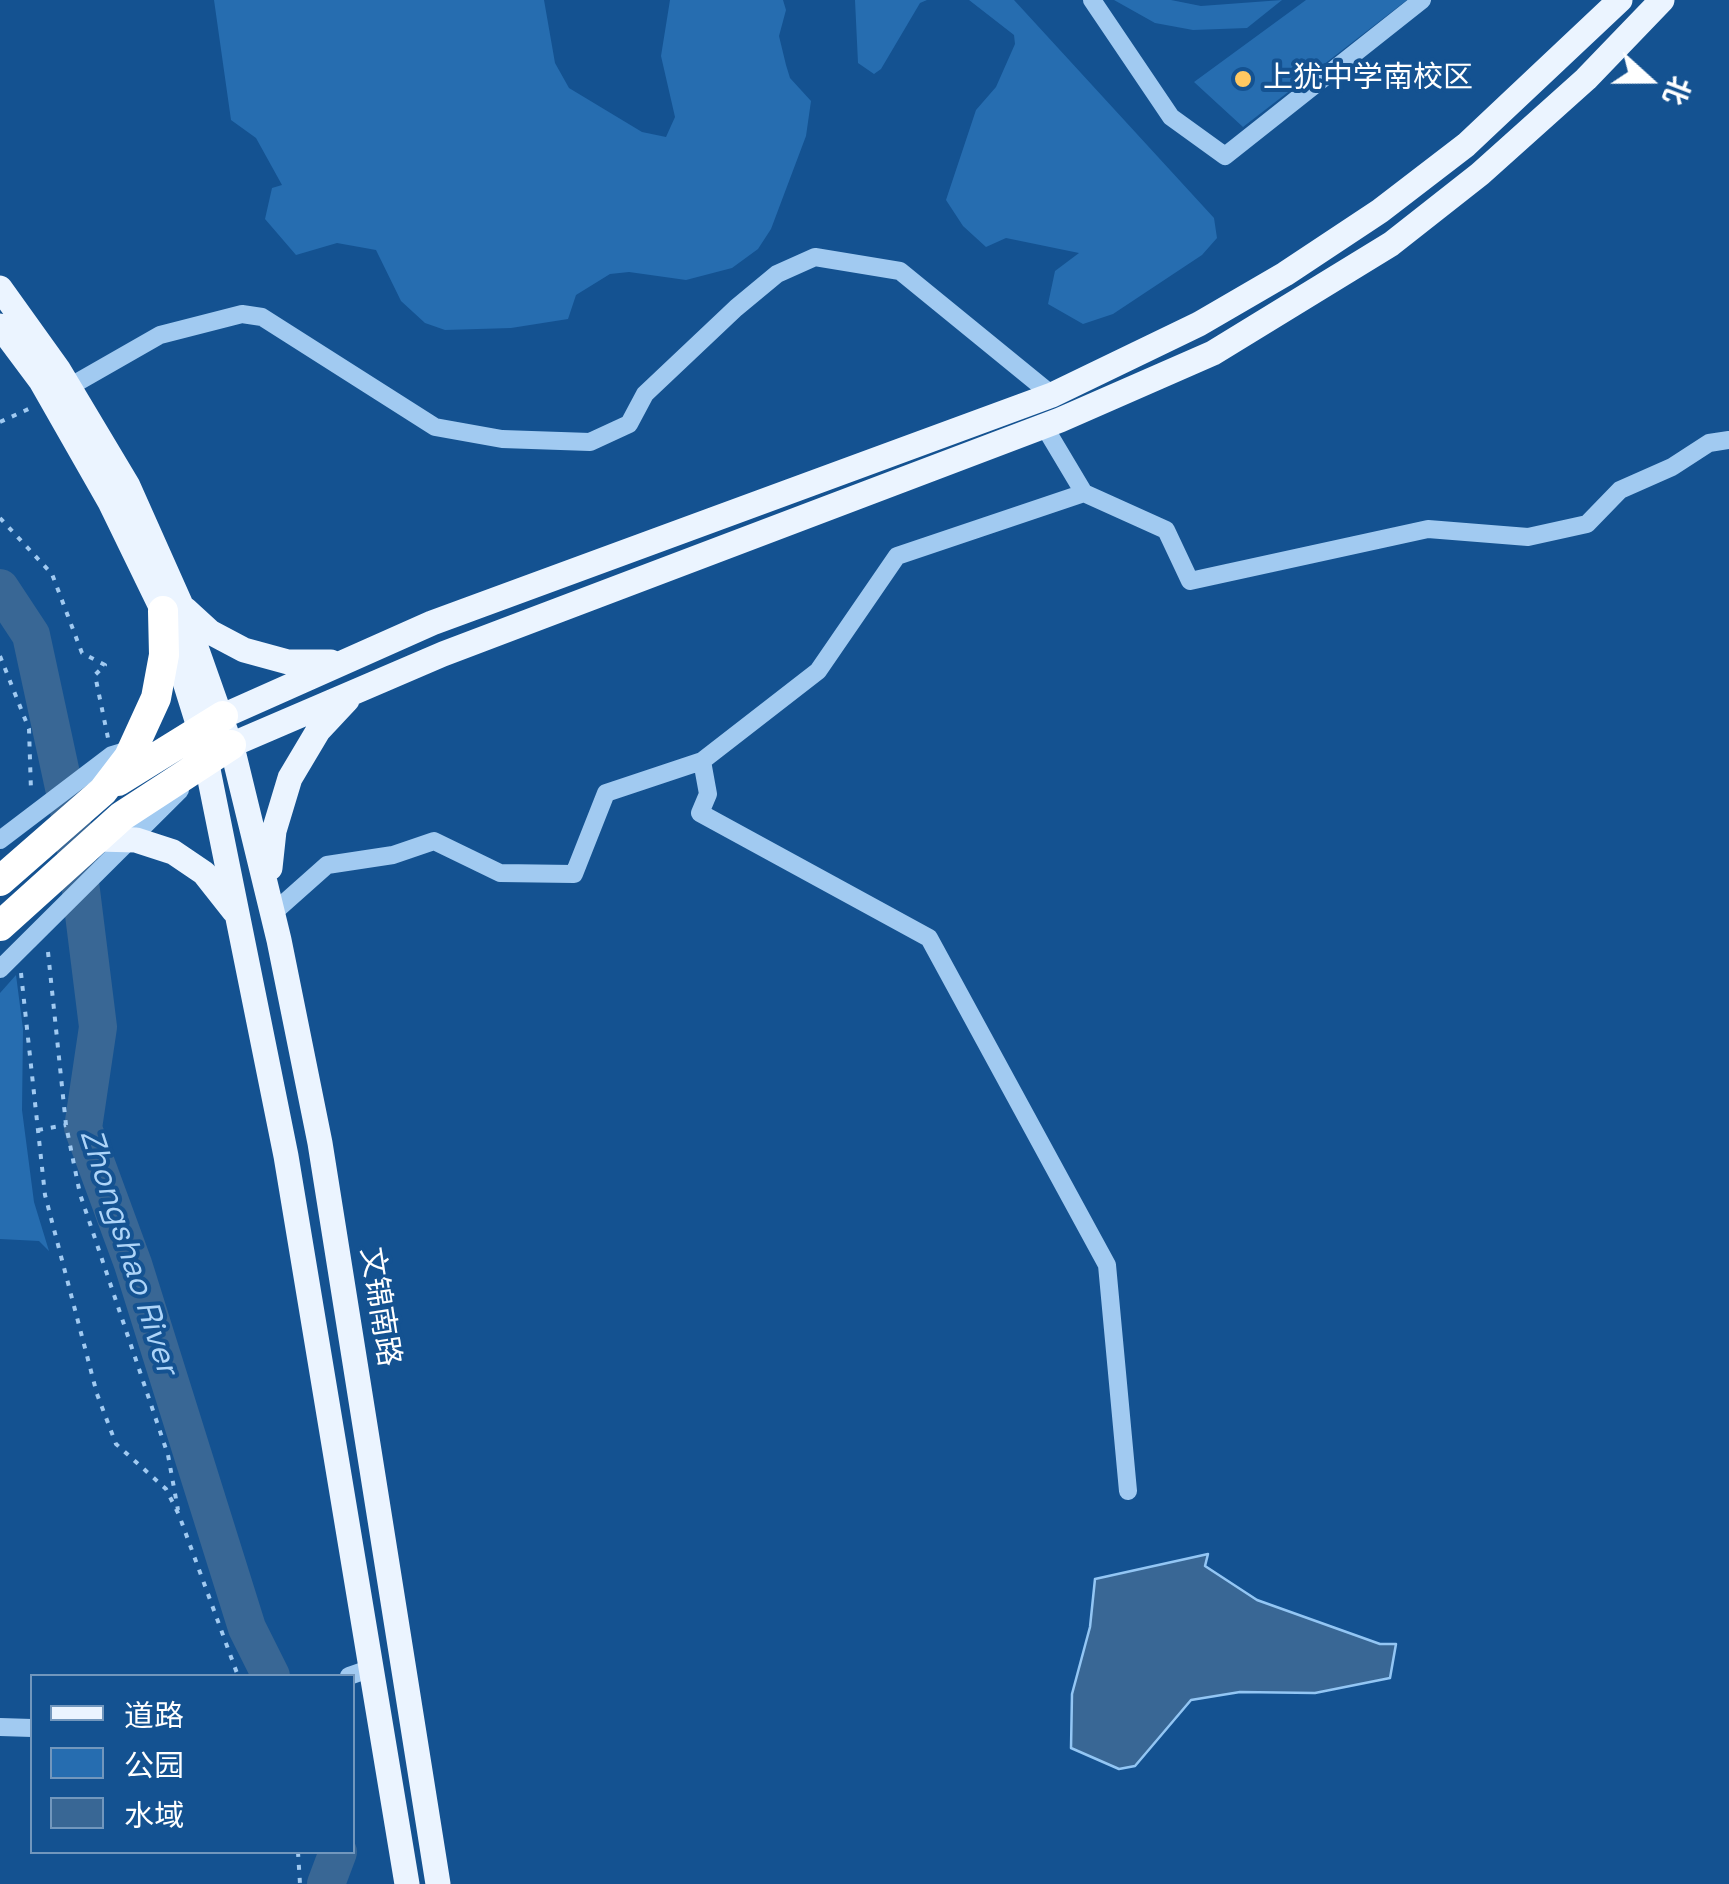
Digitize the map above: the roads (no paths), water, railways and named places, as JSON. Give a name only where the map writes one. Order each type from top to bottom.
[{"type":"highway","points":[[102,791],[123,752],[149,719],[161,677],[172,608]]},
{"type":"highway","points":[[2,879],[102,791],[215,738]]},
{"type":"highway","points":[[10,929],[97,839],[128,834],[215,738]]},
{"type":"main road","points":[[215,738],[356,657],[432,623],[1052,395],[1199,324],[1286,274],[1380,212],[1466,145],[1620,0]]},
{"type":"main road","points":[[215,738],[355,692],[1044,426],[1212,353],[1391,244],[1480,174],[1573,91],[1662,0]]},
{"type":"main road","points":[[0,288],[60,392],[110,502],[172,608],[215,738],[248,950],[336,1442],[359,1673],[407,1884]]},
{"type":"main road","points":[[0,326],[60,392]]},
{"type":"main road","points":[[172,608],[226,642],[266,658],[310,664],[356,657]]},
{"type":"main road","points":[[273,913],[270,858],[290,778],[318,731],[355,692]]},
{"type":"main road","name":"文锦南路","points":[[215,738],[273,913],[320,1144],[438,1884]]},
{"type":"main road","points":[[128,834],[173,852],[204,873],[228,900],[248,950]]},
{"type":"street","points":[[1092,0],[1171,118],[1226,156],[1422,0]]},
{"type":"street","points":[[60,392],[160,335],[242,314],[262,317],[435,427],[502,440],[590,442],[628,424],[645,394],[736,308],[778,274],[815,257],[900,271],[1052,395]]},
{"type":"street","points":[[1044,426],[1084,493],[1166,530],[1190,580],[1428,529],[1528,537],[1587,524],[1620,490],[1672,467],[1709,443],[1729,440]]},
{"type":"street","points":[[273,913],[327,864],[392,856],[434,841],[500,873],[574,874],[606,793],[702,761],[818,671],[896,556],[1084,493]]},
{"type":"street","points":[[0,840],[123,752],[215,738]]},
{"type":"street","points":[[702,761],[708,794],[700,814],[929,938],[1106,1265],[1128,1492]]},
{"type":"street","points":[[0,969],[10,929],[128,834]]},
{"type":"street","points":[[0,1727],[30,1728]]},
{"type":"water","points":[[1208,1554],[1205,1566],[1257,1600],[1380,1644],[1396,1644],[1390,1678],[1315,1693],[1240,1692],[1191,1700],[1135,1766],[1119,1769],[1071,1748],[1072,1694],[1090,1627],[1095,1579]]},
{"type":"waterway","name":"Zhongshao River","points":[[0,588],[31,635],[74,834],[98,1027],[83,1128],[133,1264],[247,1628],[270,1674]]},
{"type":"waterway","name":"Zhongshao River","points":[[326,1884],[337,1854]]},
{"type":"place","name":"上犹中学南校区","points":[[1243,79]]}]
